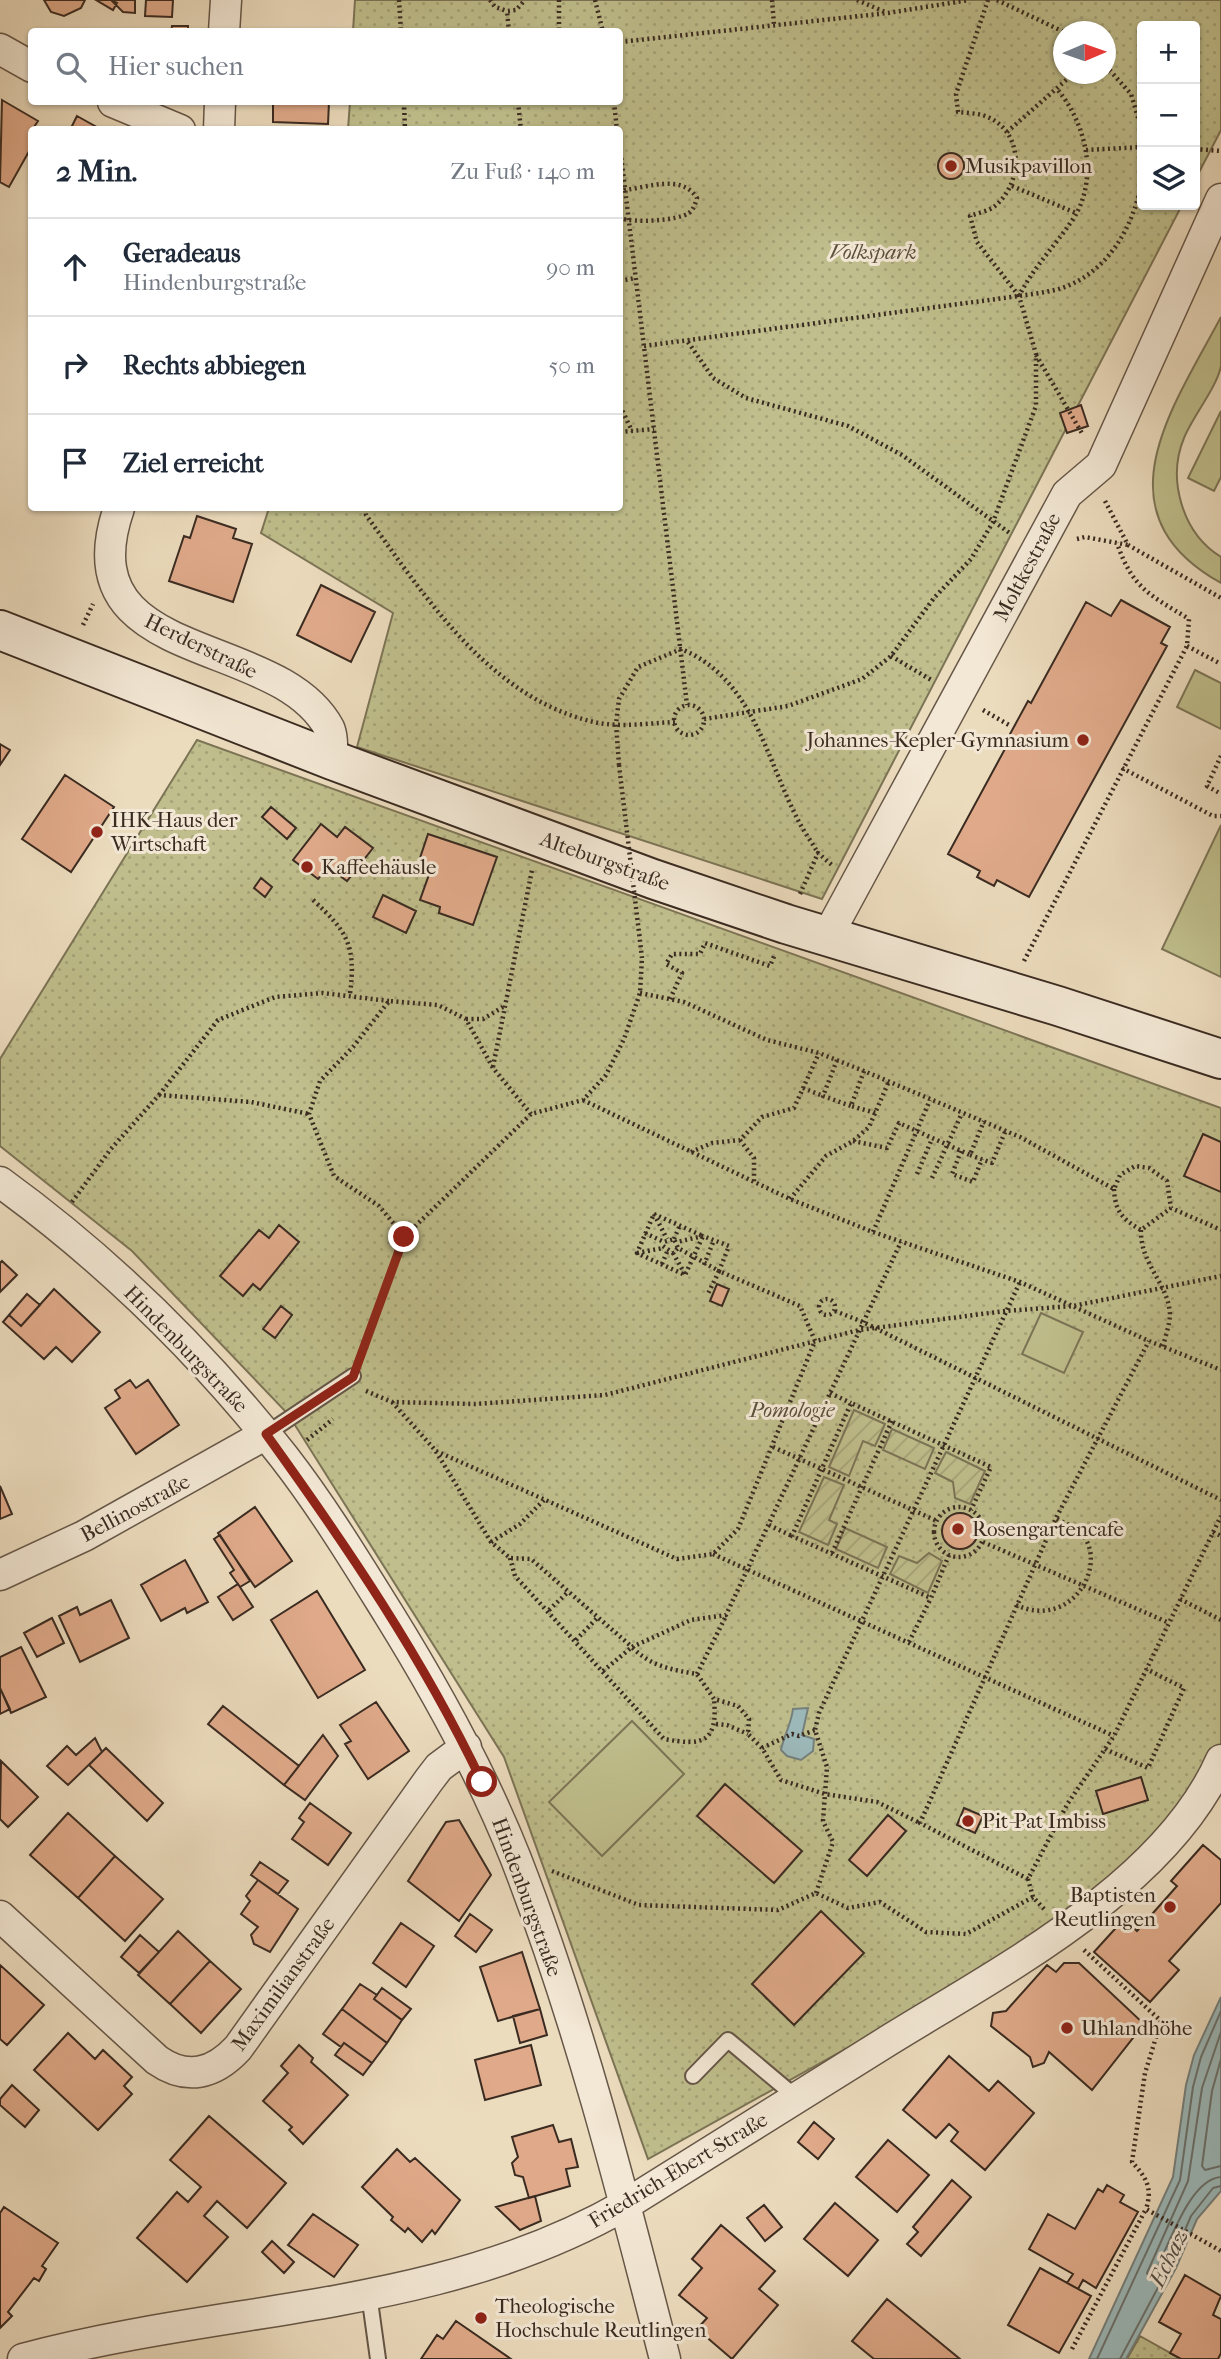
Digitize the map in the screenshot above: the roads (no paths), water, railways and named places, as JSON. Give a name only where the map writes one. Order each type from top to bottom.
[{"type":"main road","name":"Alteburgstraße","points":[[0,630],[540,839],[828,935],[1221,1059]]},
{"type":"street","points":[[224,28],[226,0]]},
{"type":"street","points":[[0,49],[28,65]]},
{"type":"street","points":[[120,105],[170,126]]},
{"type":"street","points":[[219,126],[220,105]]},
{"type":"street","name":"Moltkestraße","points":[[828,935],[1067,494],[1101,465],[1221,199]]},
{"type":"street","name":"Herderstraße","points":[[118,511],[110,533],[111,578],[139,619],[300,692],[330,730],[332,760]]},
{"type":"street","name":"Hindenburgstraße","points":[[0,1182],[57,1223],[165,1324],[266,1434],[285,1458],[390,1616],[466,1747],[515,1857],[562,1992],[625,2205],[662,2357]]},
{"type":"street","name":"Bellinostraße","points":[[0,1575],[85,1535],[266,1434]]},
{"type":"street","name":"Maximilianstraße","points":[[0,1916],[167,2067],[196,2074],[227,2059],[238,2048],[429,1780],[445,1762],[466,1747]]},
{"type":"street","name":"Friedrich-Ebert-Straße","points":[[23,2359],[108,2340],[369,2294],[477,2270],[534,2250],[625,2205],[1080,1920],[1178,1830],[1213,1777],[1221,1759]]},
{"type":"lane","points":[[266,1434],[353,1377]]},
{"type":"lane","points":[[694,2076],[728,2040],[797,2098]]},
{"type":"lane","points":[[369,2294],[378,2359]]},
{"type":"water","points":[[808,1708],[802,1735],[814,1739],[813,1751],[801,1760],[787,1756],[781,1750],[793,1709]]},
{"type":"water","name":"Echaz","points":[[1221,1997],[1221,2191],[1197,2219],[1176,2268],[1126,2359],[1089,2359],[1173,2177],[1186,2085],[1194,2055]]},
{"type":"place","name":"Musikpavillon","points":[[951,166]]},
{"type":"place","name":"Johannes-Kepler-Gymnasium","points":[[1083,740]]},
{"type":"place","name":"IHK-Haus der Wirtschaft","points":[[97,832]]},
{"type":"place","name":"Kaffeehäusle","points":[[307,867]]},
{"type":"place","name":"Rosengartencafe","points":[[958,1529]]},
{"type":"place","name":"Pit-Pat Imbiss","points":[[968,1821]]},
{"type":"place","name":"Baptisten Reutlingen","points":[[1170,1907]]},
{"type":"place","name":"Uhlandhöhe","points":[[1067,2028]]},
{"type":"place","name":"Theologische Hochschule Reutlingen","points":[[481,2318]]},
{"type":"park label","name":"Volkspark","points":[[873,252]]},
{"type":"park label","name":"Pomologie","points":[[792,1410]]}]
